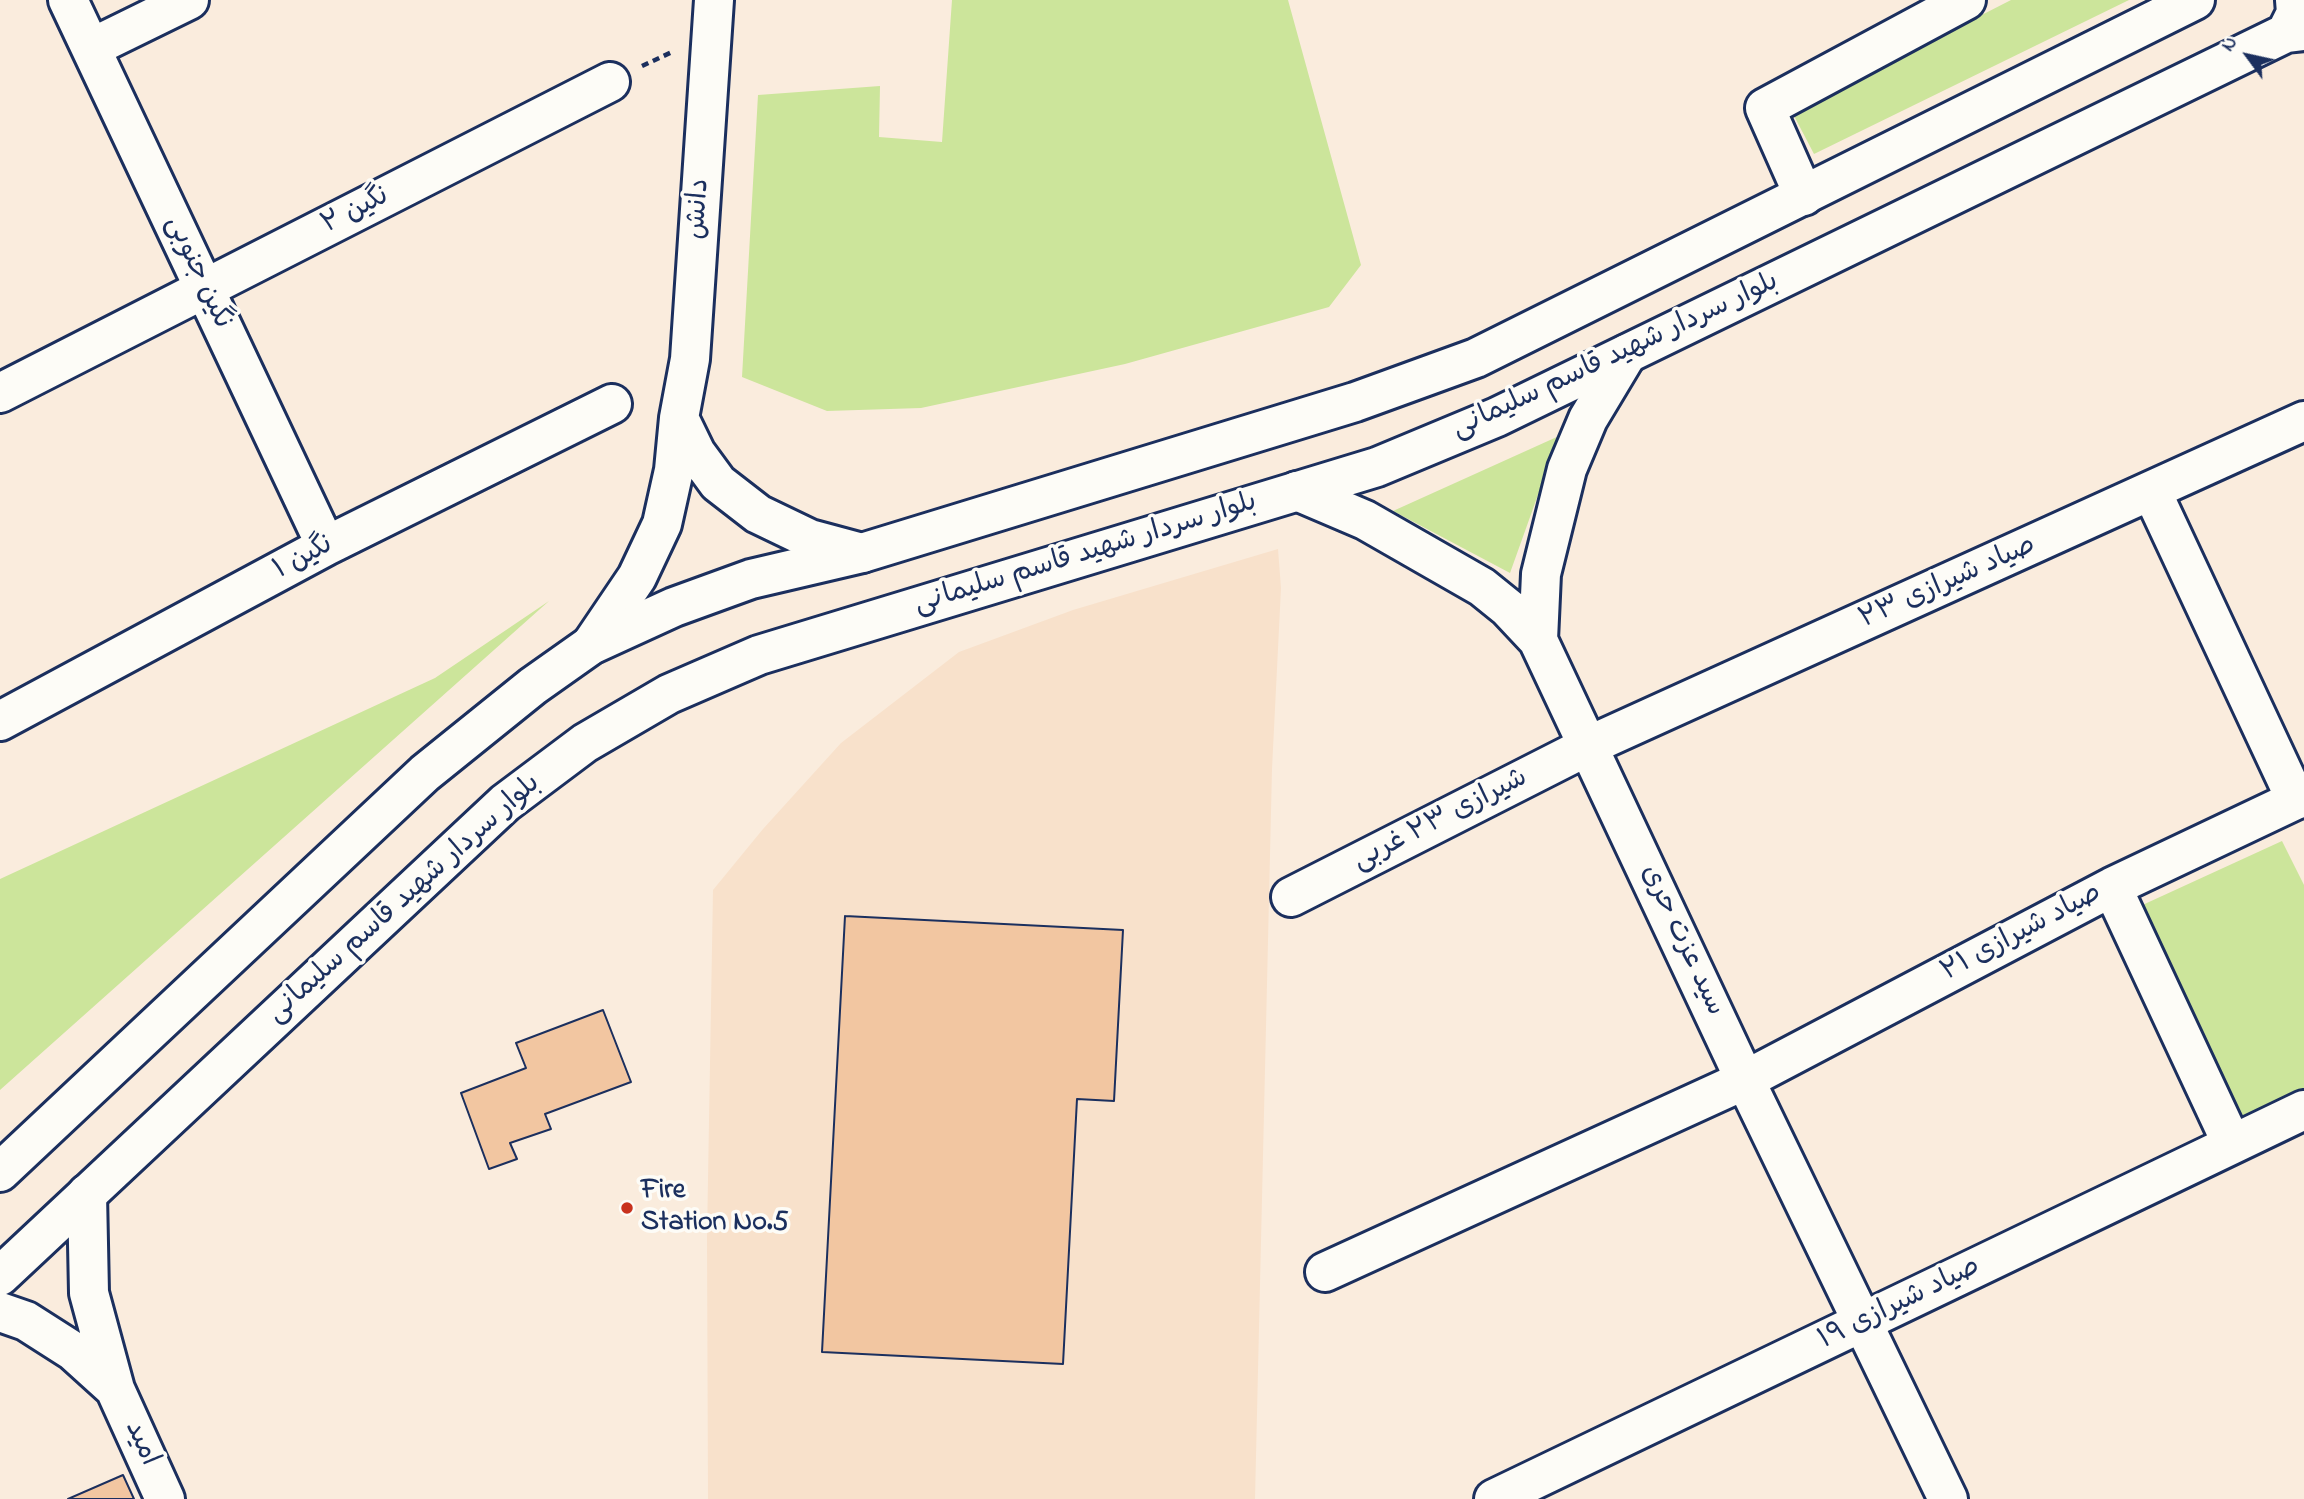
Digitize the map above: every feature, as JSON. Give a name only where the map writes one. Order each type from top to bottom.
[{"type":"street","name":"نگین جنوبی","points":[[68,0],[327,546]]},
{"type":"street","points":[[91,48],[189,0]]},
{"type":"street","points":[[1804,196],[1765,108],[1966,0]]},
{"type":"street","name":"بلوار سردار شهید قاسم سلیمانی","points":[[0,1172],[425,773],[533,686],[591,645],[674,607],[751,579],[862,554],[1355,402],[1476,358],[2195,0]]},
{"type":"street","name":"دانش","points":[[591,645],[637,577],[662,524],[674,470],[679,418],[690,359],[713,16]]},
{"type":"street","name":"بلوار سردار شهید قاسم سلیمانی","points":[[0,1276],[505,803],[585,743],[657,701],[759,655],[1377,467],[1497,417],[1627,354],[2295,22]]},
{"type":"street","name":"نگین ۲","points":[[0,393],[610,82]]},
{"type":"street","points":[[1538,640],[1541,574],[1567,469],[1588,419],[1627,354]]},
{"type":"street","name":"نگین ۱","points":[[0,721],[327,546],[612,404]]},
{"type":"street","points":[[679,418],[696,453],[718,483],[758,514],[810,539],[862,554]]},
{"type":"street","name":"صیاد شیرازی ۲۳","points":[[1590,745],[2304,421]]},
{"type":"street","name":"سید عزت حری","points":[[1297,491],[1365,520],[1482,587],[1508,608],[1538,640],[1590,745],[1745,1080],[1948,1499]]},
{"type":"street","points":[[2152,492],[2300,798]]},
{"type":"street","name":"شیرازی ۲۳ غربی","points":[[1291,897],[1590,745]]},
{"type":"street","name":"صیاد شیرازی ۲۱","points":[[1325,1272],[1745,1080],[2112,887],[2300,798]]},
{"type":"street","points":[[2112,887],[2232,1144]]},
{"type":"street","name":"صیاد شیرازی ۱۹","points":[[1494,1499],[2304,1110]]},
{"type":"street","points":[[87,1194],[89,1293],[115,1389]]},
{"type":"street","points":[[0,1312],[26,1321],[73,1351],[115,1389]]},
{"type":"street","name":"امید","points":[[115,1389],[165,1499]]},
{"type":"path","points":[[610,82],[713,16]]},
{"type":"shaded area","points":[[1278,549],[1281,588],[1272,769],[1255,1499],[708,1499],[707,1237],[713,890],[763,829],[841,743],[959,652],[1073,610]]},
{"type":"green space","points":[[952,0],[1288,0],[1361,265],[1329,307],[1125,364],[921,408],[827,411],[742,377],[758,95],[880,86],[879,137],[942,142]]},
{"type":"green space","points":[[2011,0],[2129,0],[1814,154],[1792,112]]},
{"type":"green space","points":[[1559,436],[1510,573],[1393,511]]},
{"type":"green space","points":[[549,601],[0,1090],[0,879],[435,678]]},
{"type":"green space","points":[[2282,841],[2304,885],[2304,1089],[2225,1128],[2125,913]]},
{"type":"building","points":[[845,916],[1123,930],[1114,1101],[1077,1099],[1063,1364],[822,1352]]},
{"type":"building","points":[[603,1010],[631,1082],[545,1114],[551,1129],[510,1143],[517,1159],[489,1169],[461,1093],[526,1068],[516,1043]]},
{"type":"building","points":[[123,1475],[134,1499],[68,1499]]},
{"type":"place","name":"Fire Station No.5","points":[[627,1208]]}]
